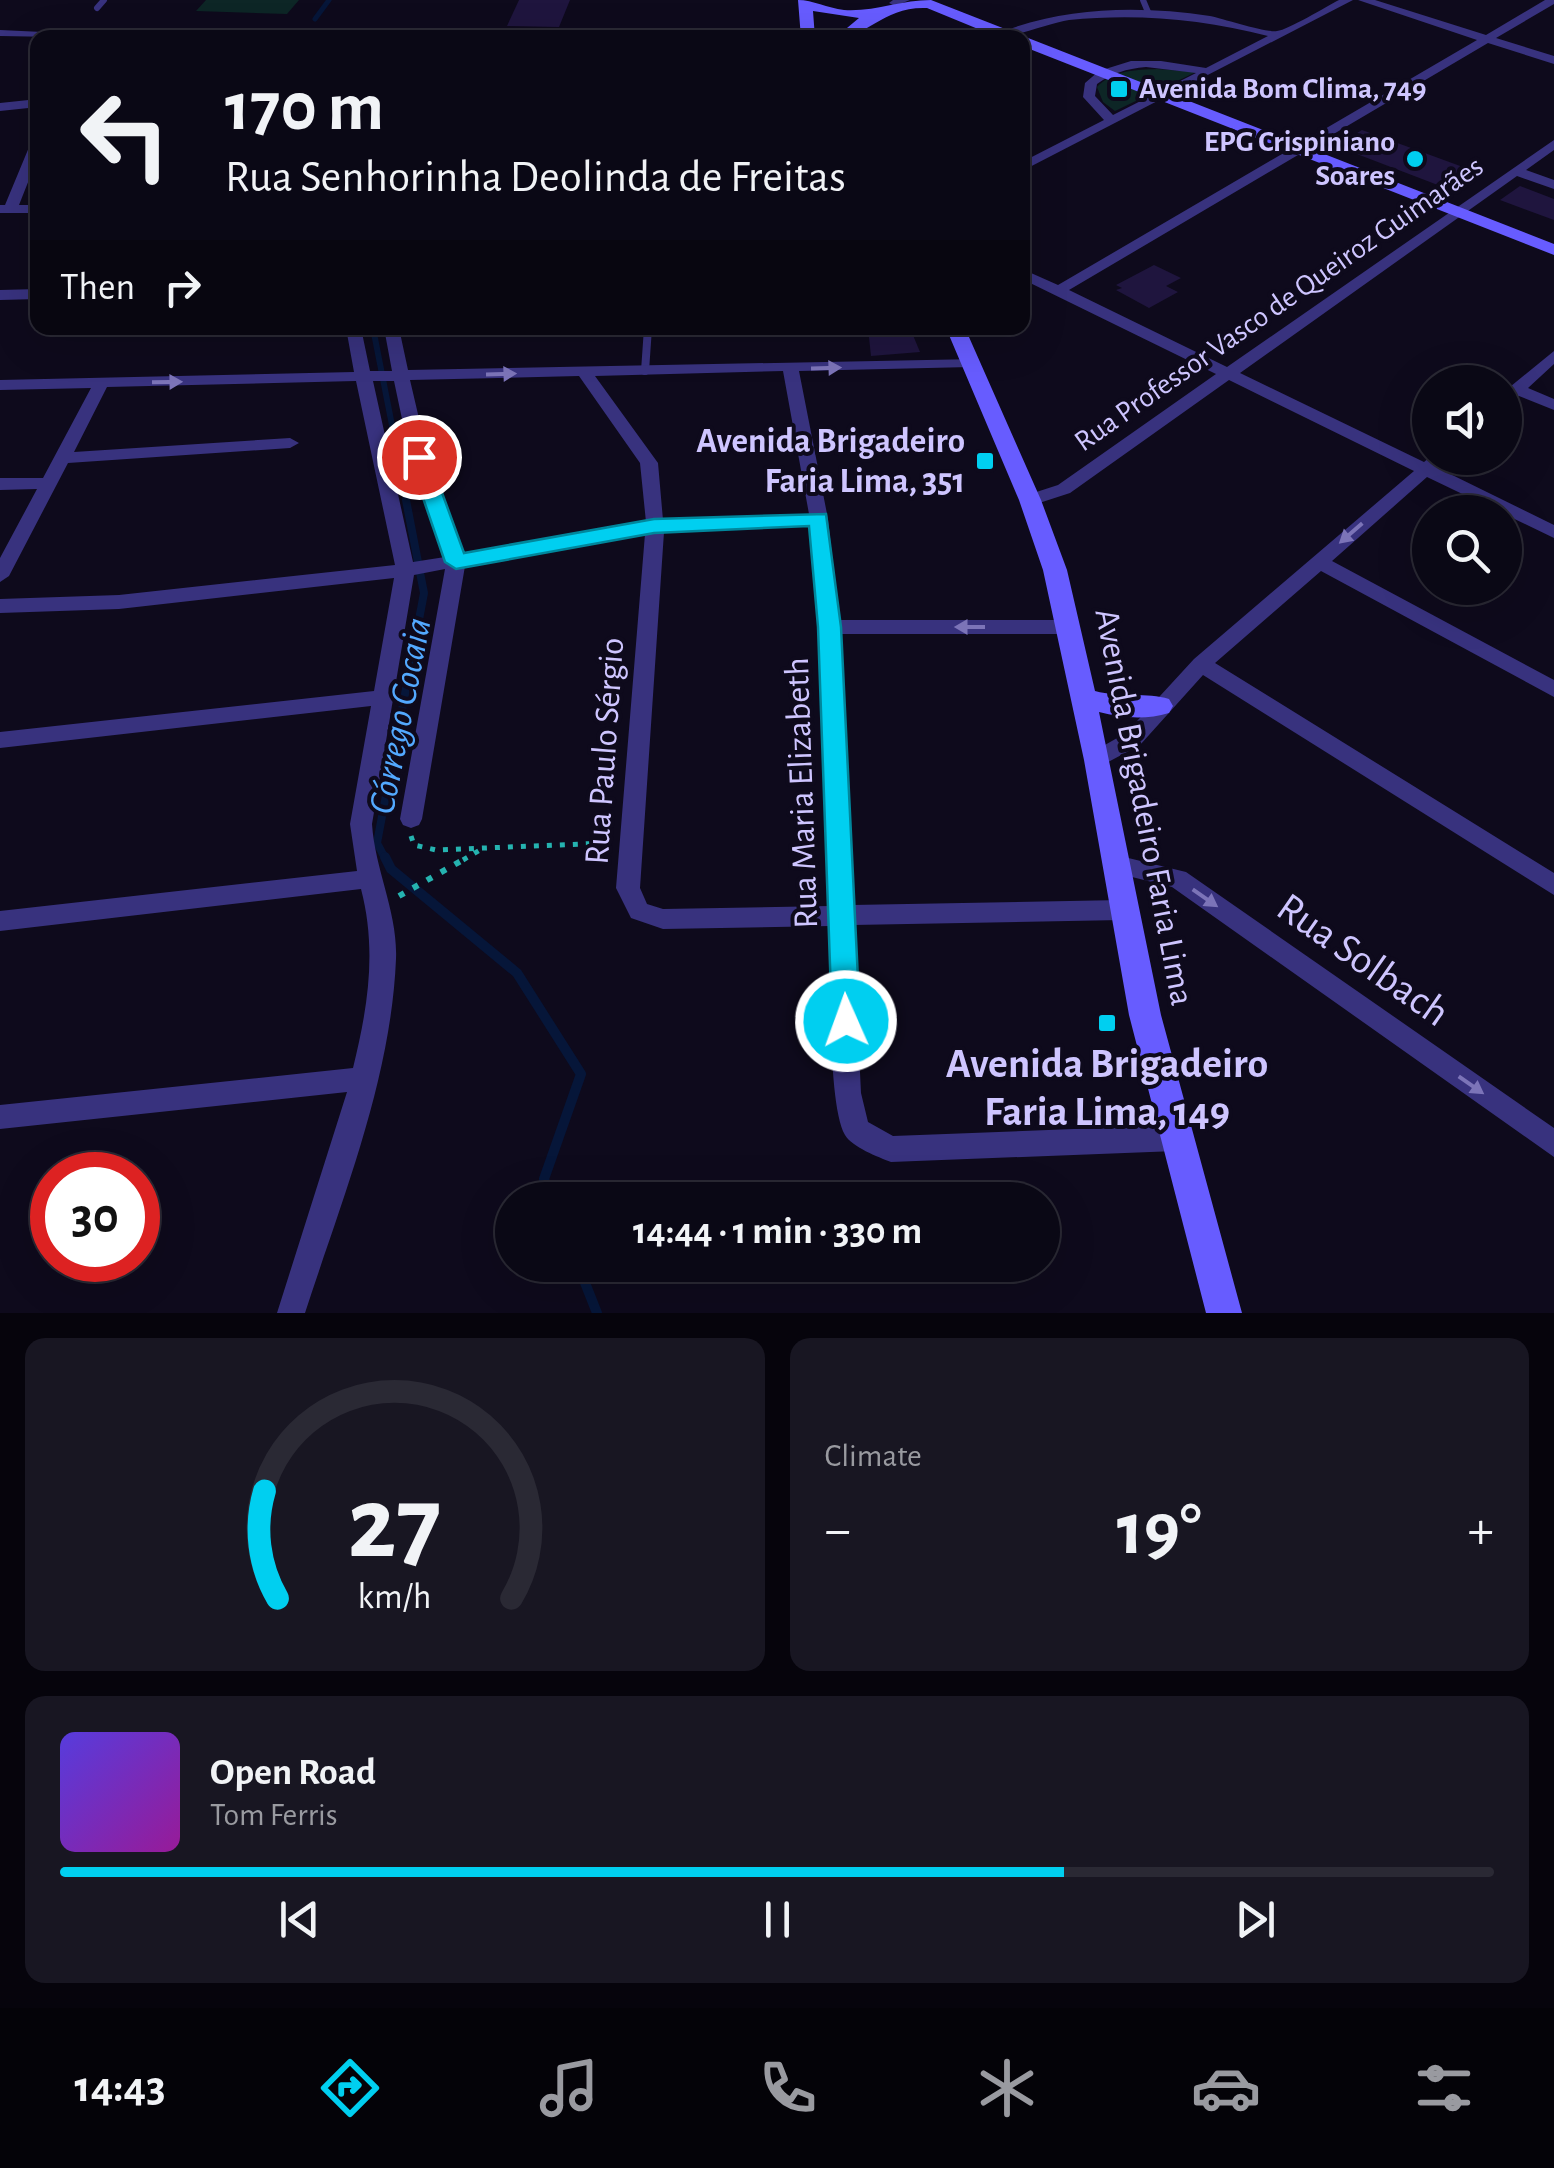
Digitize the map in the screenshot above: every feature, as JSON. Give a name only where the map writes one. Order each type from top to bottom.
[{"type":"main road","points":[[851,30],[870,14],[899,1],[924,2],[989,30]]},
{"type":"main road","points":[[807,30],[805,3],[828,12],[870,14]]},
{"type":"main road","points":[[1030,44],[1554,250]]},
{"type":"main road","name":"Avenida Brigadeiro Faria Lima","points":[[958,335],[1030,500],[1055,570],[1097,760],[1122,910],[1176,1138],[1224,1313]]},
{"type":"main road","points":[[1084,698],[1122,708],[1160,706]]},
{"type":"street","points":[[1030,159],[1346,0],[1364,0],[1554,60]]},
{"type":"street","points":[[1060,290],[1553,0]]},
{"type":"street","points":[[1021,30],[1067,15],[1146,6],[1277,35]]},
{"type":"street","points":[[0,33],[30,34]]},
{"type":"street","points":[[1110,119],[1090,96],[1091,83],[1102,72],[1158,64],[1206,71]]},
{"type":"street","points":[[0,107],[30,104]]},
{"type":"street","name":"Rua Professor Vasco de Queiroz Guimarães","points":[[1030,500],[1064,489],[1554,144]]},
{"type":"street","points":[[5,209],[30,157]]},
{"type":"street","points":[[1516,171],[1554,185]]},
{"type":"street","points":[[1030,277],[1227,372],[1412,455]]},
{"type":"street","points":[[0,295],[30,294]]},
{"type":"street","points":[[292,1313],[362,1079],[384,954],[380,909],[361,854],[361,824],[411,569],[355,335]]},
{"type":"street","points":[[392,335],[419,457],[451,563],[411,819]]},
{"type":"street","points":[[1522,384],[1554,356]]},
{"type":"street","points":[[0,385],[971,362]]},
{"type":"street","name":"Rua Maria Elizabeth","points":[[792,369],[819,519],[830,627],[848,1092],[856,1130],[892,1150],[1176,1138]]},
{"type":"street","name":"Rua Paulo Sérgio","points":[[583,372],[649,463],[654,526],[628,888],[639,911],[663,919],[1122,910]]},
{"type":"street","points":[[0,576],[102,382]]},
{"type":"street","points":[[1522,397],[1554,404]]},
{"type":"street","points":[[62,458],[290,443]]},
{"type":"street","points":[[1097,760],[1133,739],[1158,716],[1160,706],[1201,664],[1419,475]]},
{"type":"street","points":[[1452,475],[1554,532]]},
{"type":"street","points":[[0,484],[50,483]]},
{"type":"street","points":[[0,606],[119,602],[411,569],[654,526],[819,519]]},
{"type":"street","points":[[1318,561],[1554,689]]},
{"type":"street","points":[[830,627],[1067,628]]},
{"type":"street","points":[[1201,664],[1554,884]]},
{"type":"street","points":[[0,740],[384,697]]},
{"type":"street","name":"Rua Solbach","points":[[1116,864],[1178,880],[1554,1144]]},
{"type":"street","points":[[0,921],[369,880]]},
{"type":"street","points":[[0,1117],[362,1079]]},
{"type":"lane","points":[[96,8],[104,0]]},
{"type":"lane","points":[[645,371],[648,335]]},
{"type":"path","points":[[411,819],[414,845],[422,849],[630,842]]},
{"type":"path","points":[[390,902],[484,848]]},
{"type":"green space","points":[[206,0],[299,0],[287,14],[196,11]]},
{"type":"green space","points":[[1157,69],[1196,72],[1115,111],[1103,102],[1097,87],[1110,77]]},
{"type":"building","points":[[519,0],[570,0],[559,27],[507,26]]},
{"type":"building","points":[[1362,130],[1482,174],[1456,192],[1336,146]]},
{"type":"building","points":[[1520,186],[1554,199],[1554,220],[1500,200]]},
{"type":"building","points":[[1154,265],[1181,278],[1166,286],[1178,292],[1149,308],[1116,290],[1122,288],[1116,285]]},
{"type":"building","points":[[869,335],[913,335],[920,352],[871,356]]},
{"type":"waterway","name":"Córrego Cocaia","points":[[315,19],[329,0]]},
{"type":"waterway","name":"Córrego Cocaia","points":[[374,335],[407,502]]},
{"type":"waterway","name":"Córrego Cocaia","points":[[386,860],[377,843],[424,593],[406,500]]},
{"type":"waterway","name":"Córrego Cocaia","points":[[385,857],[391,869],[517,973],[581,1074],[545,1182]]},
{"type":"waterway","name":"Córrego Cocaia","points":[[585,1282],[597,1313]]},
{"type":"place","name":"Avenida Bom Clima, 749","points":[[1119,89]]},
{"type":"place","name":"EPG Crispiniano Soares","points":[[1415,159]]},
{"type":"place","name":"Avenida Brigadeiro Faria Lima, 351","points":[[985,461]]},
{"type":"place","name":"Avenida Brigadeiro Faria Lima, 149","points":[[1107,1023]]},
{"type":"route","points":[[419,457],[456,562],[654,526],[819,519],[830,627],[846,1021]]}]
